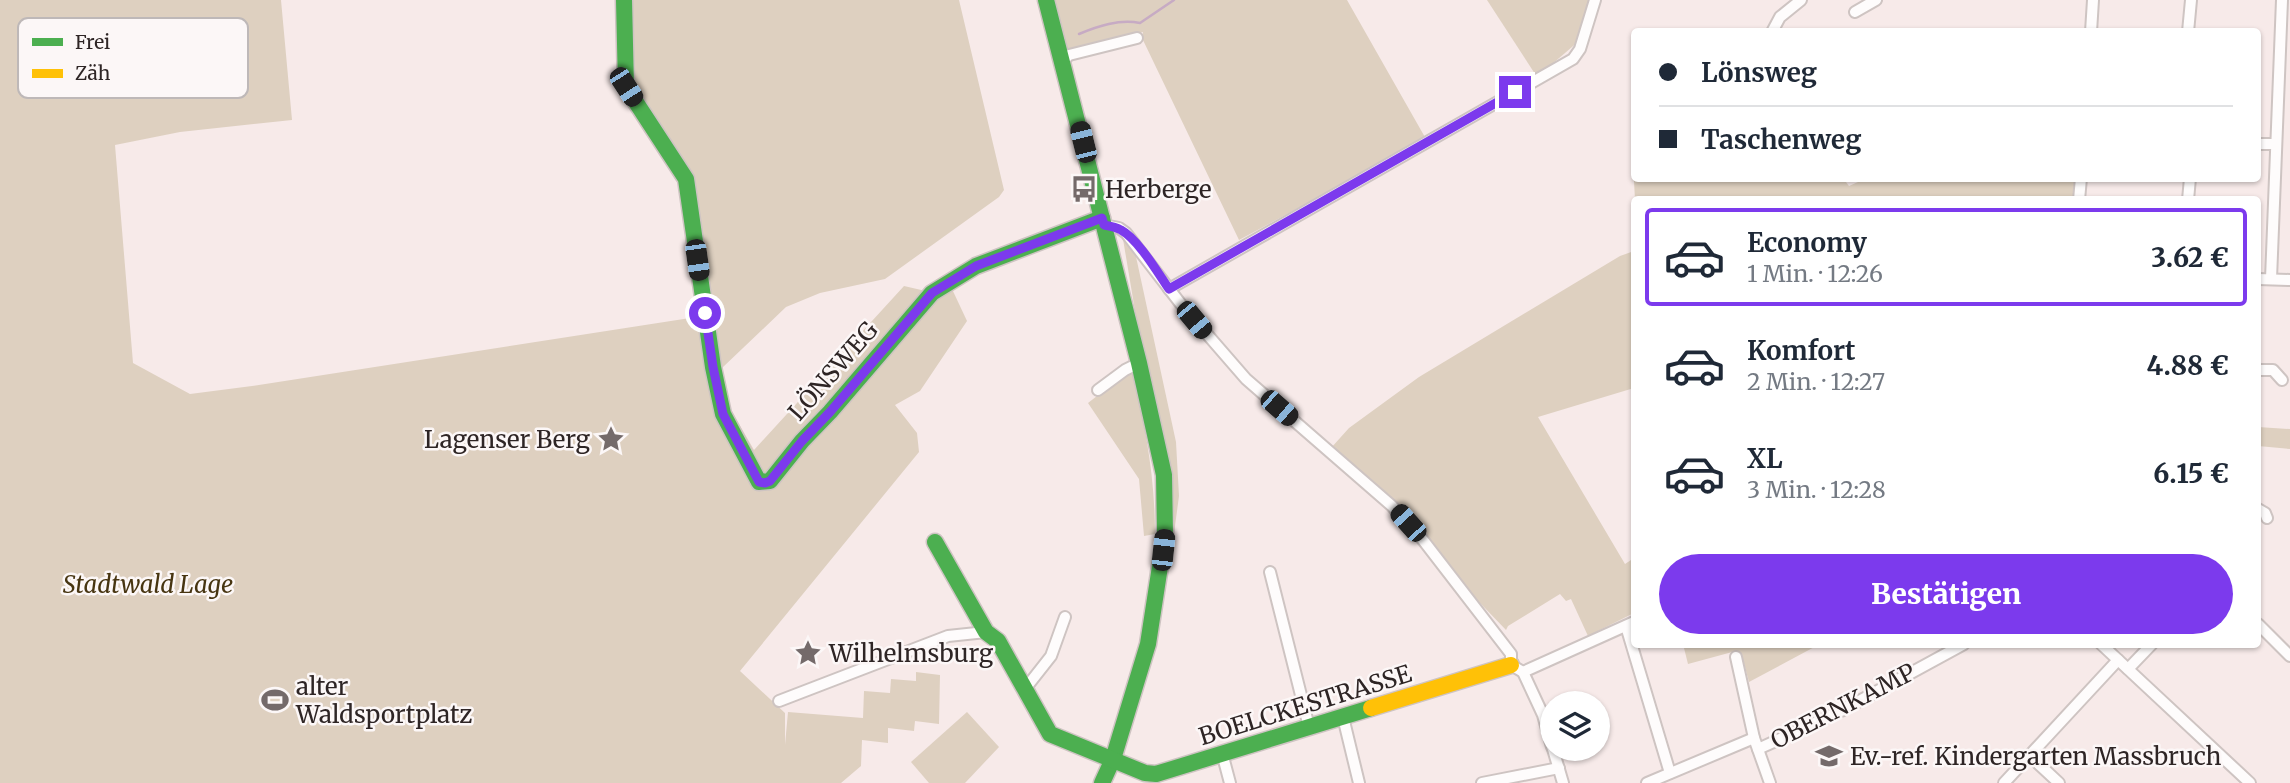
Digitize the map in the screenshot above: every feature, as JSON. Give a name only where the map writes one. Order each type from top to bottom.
[{"type":"street","name":"LÖNSWEG","points":[[624,0],[626,87],[686,179],[713,367],[723,414],[759,482],[770,481],[932,293],[976,266],[1103,221]]},
{"type":"street","points":[[1046,0],[1139,363],[1164,475],[1165,534],[1149,644],[1113,759],[1102,783]]},
{"type":"street","points":[[1169,289],[1573,59],[1580,50],[1595,0]]},
{"type":"street","points":[[1774,28],[1780,17],[1801,0]]},
{"type":"street","points":[[1855,12],[1876,0]]},
{"type":"street","points":[[2091,28],[2093,0]]},
{"type":"street","points":[[2188,28],[2191,0]]},
{"type":"street","points":[[2271,279],[2276,144],[2284,116],[2282,0]]},
{"type":"street","points":[[1062,62],[1069,55],[1137,38]]},
{"type":"street","points":[[2261,144],[2276,144]]},
{"type":"street","points":[[1103,221],[1126,233],[1169,289],[1246,379],[1392,506],[1423,540],[1511,653],[1540,710]]},
{"type":"street","points":[[2261,279],[2290,280]]},
{"type":"street","points":[[1098,390],[1139,363]]},
{"type":"street","points":[[2261,370],[2273,370],[2282,380]]},
{"type":"street","points":[[2261,511],[2267,518]]},
{"type":"street","name":"BOELCKESTRASSE","points":[[935,542],[986,632],[998,641],[1050,734],[1150,774],[1517,668]]},
{"type":"street","points":[[1270,572],[1309,727]]},
{"type":"street","points":[[1025,689],[1051,656],[1065,617]]},
{"type":"street","points":[[1517,668],[1630,624]]},
{"type":"street","points":[[2261,627],[2288,651]]},
{"type":"street","points":[[779,701],[948,636],[986,632]]},
{"type":"street","points":[[1636,648],[1670,773]]},
{"type":"street","name":"OBERNKAMP","points":[[1647,783],[1841,710],[1957,648]]},
{"type":"street","points":[[2105,648],[2250,783]]},
{"type":"street","points":[[2128,669],[2148,648]]},
{"type":"street","points":[[1736,657],[1756,744],[1770,783]]},
{"type":"street","points":[[2004,783],[2118,660]]},
{"type":"street","points":[[1343,717],[1359,783]]},
{"type":"street","points":[[1222,754],[1230,783]]},
{"type":"street","points":[[2029,755],[2059,783]]},
{"type":"street","points":[[1557,761],[1563,783]]},
{"type":"street","points":[[1482,783],[1559,768]]},
{"type":"green space","name":"Stadtwald Lage","points":[[0,0],[281,0],[292,120],[180,132],[115,145],[133,363],[190,394],[703,316],[711,367],[722,368],[731,410],[754,450],[904,286],[930,292],[952,289],[967,321],[920,391],[895,405],[917,433],[919,452],[740,671],[785,713],[785,745],[788,712],[863,718],[864,691],[890,693],[891,679],[916,681],[916,672],[940,675],[939,724],[915,721],[914,731],[888,728],[888,743],[862,740],[861,766],[841,783],[0,783]]},
{"type":"green space","points":[[630,0],[959,0],[1004,190],[999,197],[885,279],[820,293],[786,307],[722,368],[691,175],[631,84]]},
{"type":"green space","points":[[1053,0],[1347,0],[1426,139],[1239,240],[1142,38],[1143,32],[1068,55]]},
{"type":"green space","points":[[1487,0],[1589,0],[1579,41],[1537,77]]},
{"type":"green space","points":[[1634,182],[1846,182],[1849,186],[1858,182],[2076,182],[2074,196],[1635,196]]},
{"type":"green space","points":[[1123,239],[1135,252],[1176,442],[1179,496],[1167,572],[1170,520]]},
{"type":"green space","points":[[1631,252],[1631,389],[1538,417],[1625,564],[1631,560],[1631,614],[1588,636],[1571,599],[1566,601],[1560,594],[1508,626],[1506,630],[1331,448],[1349,428],[1419,377],[1620,256]]},
{"type":"green space","points":[[1132,369],[1145,431],[1153,491],[1155,534],[1144,536],[1139,479],[1088,403]]},
{"type":"green space","points":[[2261,427],[2290,429],[2290,449],[2261,446]]},
{"type":"green space","points":[[1684,648],[1813,648],[1749,682],[1742,656],[1736,651],[1688,664]]},
{"type":"green space","points":[[967,712],[999,747],[965,783],[929,783],[911,762]]},
{"type":"waterway","points":[[1079,34],[1109,24],[1140,23],[1174,0]]},
{"type":"traffic: fast","points":[[624,0],[626,87],[686,179],[713,367],[723,414],[759,482],[770,481],[932,293],[976,266],[1102,218]]},
{"type":"traffic: fast","points":[[1046,0],[1139,363],[1164,475],[1165,534],[1148,644],[1113,759],[1102,783]]},
{"type":"traffic: fast","points":[[935,542],[986,632],[998,641],[1050,734],[1145,773],[1156,774],[1371,708]]},
{"type":"traffic: slow","points":[[1371,708],[1511,665]]},
{"type":"place","name":"Herberge","points":[[1084,189]]},
{"type":"place","name":"Lagenser Berg","points":[[611,439]]},
{"type":"place","name":"Wilhelmsburg","points":[[808,653]]},
{"type":"place","name":"alter Waldsportplatz","points":[[275,700]]},
{"type":"place","name":"Ev.-ref. Kindergarten Massbruch","points":[[1829,756]]},
{"type":"route","points":[[705,313],[723,414],[759,482],[765,483],[770,481],[932,293],[976,266],[1102,218],[1104,225],[1119,228],[1126,233],[1169,289],[1515,92]]}]
